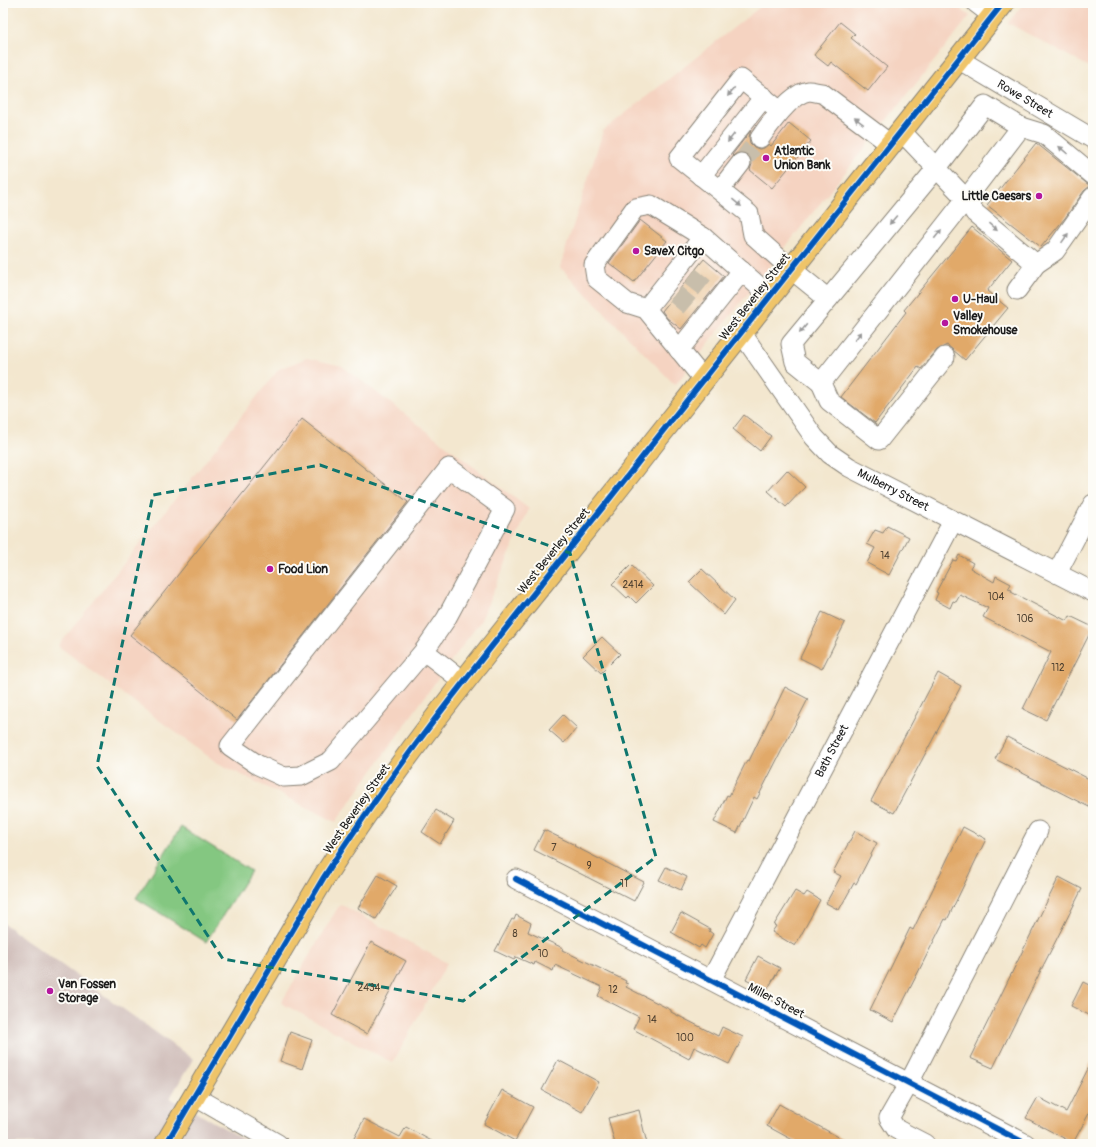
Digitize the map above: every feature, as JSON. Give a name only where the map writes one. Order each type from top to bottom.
[{"type":"main road","name":"West Beverley Street","points":[[166,1144],[265,974],[339,853],[380,795],[464,682],[958,59],[991,7]]},
{"type":"street","name":"Rowe Street","points":[[958,59],[1093,139]]},
{"type":"street","points":[[780,110],[741,79],[679,158],[749,214],[753,234],[791,269],[828,299]]},
{"type":"street","points":[[760,138],[780,110],[800,95],[810,91],[822,93],[896,138],[936,169],[966,200],[976,213],[1036,264]]},
{"type":"street","points":[[701,176],[764,97]]},
{"type":"street","points":[[821,383],[966,200],[1015,123],[1023,98]]},
{"type":"street","points":[[945,357],[879,440],[829,401],[821,383],[795,362],[791,344],[936,169],[985,106],[1015,123],[1044,134],[1093,175]]},
{"type":"street","points":[[720,190],[741,163]]},
{"type":"street","points":[[1017,290],[1036,264],[1056,251],[1093,197]]},
{"type":"street","points":[[704,380],[646,309],[627,303],[596,278],[594,265],[635,208],[651,205],[703,237],[770,296]]},
{"type":"street","points":[[646,309],[670,290],[684,272],[703,237]]},
{"type":"street","points":[[678,350],[700,315],[715,296],[742,271]]},
{"type":"street","name":"Mulberry Street","points":[[741,332],[814,437],[830,454],[849,467],[1093,592]]},
{"type":"street","points":[[449,468],[505,510],[446,619],[424,651],[331,761],[302,776],[284,777],[258,765],[230,746],[449,468]]},
{"type":"street","points":[[1057,573],[1093,504]]},
{"type":"street","name":"Bath Street","points":[[711,980],[953,521]]},
{"type":"street","points":[[424,651],[464,682]]},
{"type":"street","points":[[925,1144],[896,1129],[889,1118],[909,1083],[1038,831]]},
{"type":"street","name":"Miller Street","points":[[516,879],[1026,1144]]},
{"type":"street","points":[[194,1096],[278,1144]]},
{"type":"highlighted area","points":[[320,465],[570,553],[656,857],[463,1001],[223,959],[97,766],[153,495]]},
{"type":"shaded area","points":[[765,3],[952,3],[970,16],[675,385],[560,267],[603,131]]},
{"type":"shaded area","points":[[1024,3],[1093,3],[1093,69],[1008,23]]},
{"type":"shaded area","points":[[307,358],[342,366],[529,509],[480,622],[431,688],[336,822],[216,762],[58,646],[279,369]]},
{"type":"shaded area","points":[[340,904],[447,963],[393,1063],[281,1003]]},
{"type":"shaded area","name":"Van Fossen Storage","points":[[3,923],[193,1059],[170,1098],[253,1144],[3,1144]]},
{"type":"green space","points":[[181,827],[251,871],[206,942],[136,898]]},
{"type":"building","points":[[840,22],[855,34],[851,38],[887,67],[868,91],[831,62],[828,66],[814,55]]},
{"type":"building","name":"Atlantic Union Bank","points":[[789,123],[811,141],[772,188],[750,170],[752,164],[748,155],[742,152],[733,156],[732,155],[751,130],[749,137],[750,143],[759,149],[764,148],[769,144],[771,146]]},
{"type":"building","name":"Little Caesars","points":[[1036,143],[1090,186],[1084,191],[1065,218],[1041,247],[987,205]]},
{"type":"building","name":"SaveX Citgo","points":[[640,220],[667,241],[634,282],[609,263]]},
{"type":"building","name":"U-Haul","points":[[972,227],[1012,260],[987,291],[1008,308],[965,360],[947,345],[937,350],[921,369],[918,367],[875,423],[841,397],[906,312],[904,310]]},
{"type":"building","points":[[704,259],[724,276],[681,329],[667,318],[662,311]]},
{"type":"building","points":[[744,415],[771,436],[760,451],[733,429]]},
{"type":"building","name":"Food Lion","points":[[302,419],[408,502],[237,720],[130,635]]},
{"type":"building","points":[[787,470],[805,487],[786,507],[768,491]]},
{"type":"building","points":[[887,526],[909,537],[889,575],[867,563],[875,548],[867,544],[875,530],[883,533]]},
{"type":"building","points":[[959,555],[973,563],[970,568],[994,582],[996,576],[1011,584],[1008,589],[1012,590],[1011,592],[1067,621],[1070,616],[1093,627],[1046,720],[1023,709],[1051,652],[983,617],[988,608],[960,595],[956,602],[953,601],[950,608],[935,600],[938,593],[936,592],[953,560],[956,561]]},
{"type":"building","points":[[631,565],[653,586],[636,603],[629,596],[627,598],[612,584]]},
{"type":"building","points":[[702,569],[735,600],[724,615],[689,582]]},
{"type":"building","points":[[822,612],[845,623],[822,669],[800,658]]},
{"type":"building","points":[[602,637],[620,654],[601,673],[583,656]]},
{"type":"building","points":[[938,673],[961,686],[894,813],[871,801]]},
{"type":"building","points":[[785,687],[808,699],[757,799],[754,797],[737,833],[714,822],[727,795],[729,796],[747,760],[749,761]]},
{"type":"building","points":[[563,715],[577,728],[564,743],[549,730]]},
{"type":"building","points":[[1007,737],[1093,781],[1093,809],[995,759]]},
{"type":"building","points":[[436,810],[454,821],[440,844],[422,832]]},
{"type":"building","points":[[963,827],[986,839],[947,920],[945,919],[893,1022],[870,1010],[910,928],[913,930]]},
{"type":"building","points":[[544,830],[644,882],[634,901],[534,850]]},
{"type":"building","points":[[855,831],[877,843],[856,884],[854,883],[839,910],[826,903],[841,876],[833,872]]},
{"type":"building","points":[[666,867],[687,877],[681,890],[659,880]]},
{"type":"building","points":[[378,875],[397,886],[376,919],[358,908]]},
{"type":"building","points":[[1059,877],[1082,889],[993,1068],[970,1058]]},
{"type":"building","points":[[795,891],[804,896],[807,892],[820,900],[795,946],[772,932],[776,926],[774,925]]},
{"type":"building","points":[[681,913],[710,929],[709,931],[713,934],[705,948],[701,945],[699,948],[671,932]]},
{"type":"building","points":[[516,915],[531,923],[528,932],[563,948],[562,950],[626,981],[625,983],[628,984],[626,987],[671,1010],[671,1012],[718,1036],[722,1027],[743,1037],[729,1064],[694,1047],[689,1059],[633,1029],[639,1017],[598,996],[602,987],[555,965],[553,971],[535,962],[534,965],[516,957],[514,960],[495,951],[512,919],[514,920]]},
{"type":"building","points":[[371,942],[406,961],[367,1034],[332,1015]]},
{"type":"building","points":[[758,956],[780,968],[767,990],[746,979]]},
{"type":"building","points":[[1083,982],[1093,987],[1093,1017],[1071,1006]]},
{"type":"building","points":[[290,1032],[312,1040],[302,1069],[280,1061]]},
{"type":"building","points":[[1093,1059],[1093,1106],[1073,1143],[1026,1118],[1038,1097],[1066,1112]]},
{"type":"building","points":[[558,1060],[599,1082],[582,1112],[542,1090]]},
{"type":"building","points":[[502,1090],[533,1107],[515,1141],[484,1124]]},
{"type":"building","points":[[779,1104],[851,1144],[800,1144],[767,1126]]},
{"type":"building","points":[[639,1110],[647,1144],[615,1144],[608,1118]]},
{"type":"building","points":[[364,1119],[400,1137],[406,1127],[437,1144],[351,1144]]},
{"type":"tunnel","points":[[741,163],[760,138]]},
{"type":"tunnel","points":[[690,276],[711,293]]},
{"type":"tunnel","points":[[675,294],[695,311]]},
{"type":"cycle path","points":[[166,1144],[324,877],[401,764],[484,656],[1003,3]]},
{"type":"cycle path","points":[[516,879],[1026,1144]]},
{"type":"place","name":"Atlantic Union Bank","points":[[766,158]]},
{"type":"place","name":"Little Caesars","points":[[1039,196]]},
{"type":"place","name":"SaveX Citgo","points":[[636,251]]},
{"type":"place","name":"U-Haul","points":[[955,299]]},
{"type":"place","name":"Valley Smokehouse","points":[[945,323]]},
{"type":"place","name":"Food Lion","points":[[270,569]]},
{"type":"place","name":"Van Fossen Storage","points":[[50,991]]}]
